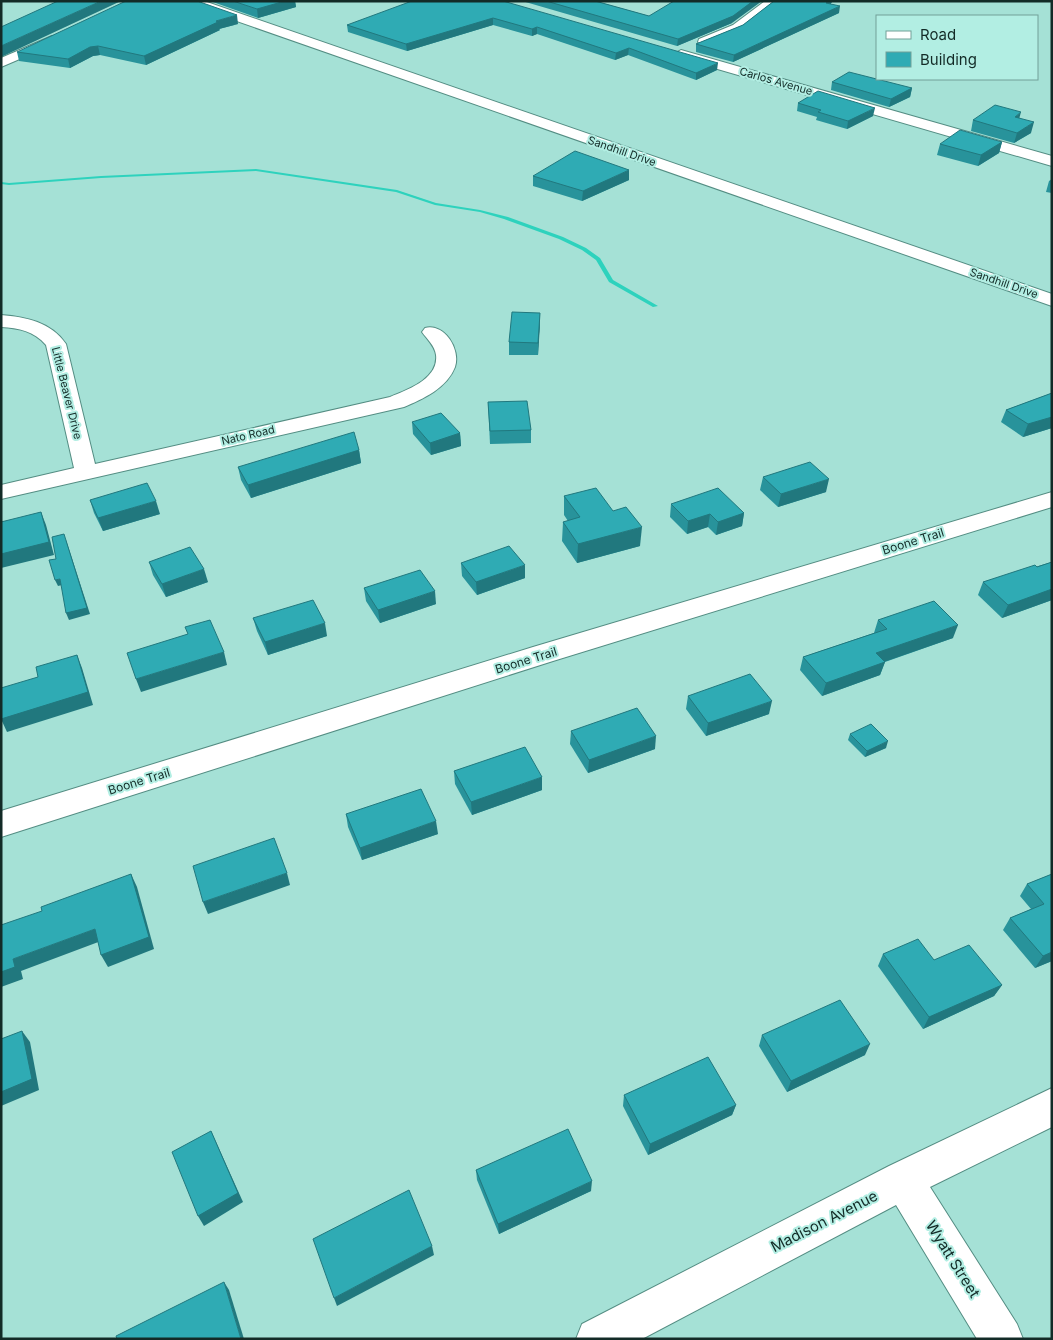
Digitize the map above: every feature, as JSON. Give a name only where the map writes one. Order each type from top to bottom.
[{"type":"street","name":"Sandhill Drive","points":[[192,1],[1052,300]]},
{"type":"street","name":"Carlos Avenue","points":[[773,1],[737,28],[672,51],[1052,161]]},
{"type":"street","points":[[1,63],[64,34]]},
{"type":"street","name":"Little Beaver Drive","points":[[1,322],[14,322],[37,328],[49,335],[56,344],[86,473]]},
{"type":"street","name":"Nato Road","points":[[1,492],[412,397],[426,390],[444,370],[447,358],[444,347],[432,332]]},
{"type":"street","name":"Boone Trail","points":[[1,824],[543,654],[1052,499]]},
{"type":"street","name":"Madison Avenue","points":[[597,1339],[903,1180],[1052,1107]]},
{"type":"street","name":"Wyatt Street","points":[[903,1180],[1002,1339]]},
{"type":"building","points":[[58,1],[101,1],[1,46],[1,27]]},
{"type":"building","points":[[126,1],[197,1],[237,15],[216,21],[218,22],[144,56],[98,46],[90,47],[68,59],[17,52]]},
{"type":"building","points":[[233,1],[285,1],[257,9]]},
{"type":"building","points":[[412,1],[503,1],[718,63],[696,73],[629,48],[616,53],[537,27],[532,29],[493,18],[406,44],[347,25]]},
{"type":"building","points":[[546,1],[595,1],[649,16],[674,1],[753,1],[733,16],[678,39]]},
{"type":"building","points":[[774,1],[829,1],[826,3],[840,6],[734,55],[696,44],[743,25]]},
{"type":"building","points":[[849,72],[912,88],[891,99],[832,82]]},
{"type":"building","points":[[818,91],[875,108],[848,121],[818,112],[821,110],[798,103]]},
{"type":"building","points":[[995,105],[1021,112],[1015,117],[1034,122],[1017,133],[973,120]]},
{"type":"building","points":[[960,130],[1002,142],[981,155],[940,144]]},
{"type":"building","points":[[575,151],[629,170],[583,191],[533,176]]},
{"type":"building","points":[[512,312],[540,313],[538,343],[509,342]]},
{"type":"building","points":[[1052,393],[1052,417],[1028,424],[1006,410]]},
{"type":"building","points":[[527,401],[531,430],[490,431],[488,402]]},
{"type":"building","points":[[441,413],[460,433],[430,443],[412,422]]},
{"type":"building","points":[[354,432],[359,450],[248,485],[238,467]]},
{"type":"building","points":[[810,462],[829,479],[781,494],[763,477]]},
{"type":"building","points":[[147,483],[156,501],[98,518],[90,500]]},
{"type":"building","points":[[596,488],[613,511],[626,507],[642,527],[578,544],[563,522],[580,517],[564,496]]},
{"type":"building","points":[[718,488],[744,513],[718,522],[710,514],[688,521],[671,504]]},
{"type":"building","points":[[41,512],[49,542],[1,554],[1,522]]},
{"type":"building","points":[[64,534],[87,608],[66,613],[60,579],[55,580],[49,560],[56,559],[52,537]]},
{"type":"building","points":[[509,546],[525,565],[476,582],[461,563]]},
{"type":"building","points":[[190,547],[204,569],[162,584],[149,562]]},
{"type":"building","points":[[1052,562],[1052,589],[1008,605],[983,582],[1035,565],[1037,567]]},
{"type":"building","points":[[420,570],[435,591],[378,610],[364,588]]},
{"type":"building","points":[[313,600],[325,623],[265,642],[253,618]]},
{"type":"building","points":[[934,601],[958,625],[876,653],[885,662],[826,683],[803,657],[887,629],[878,620]]},
{"type":"building","points":[[210,620],[224,652],[136,679],[127,653],[188,634],[185,627]]},
{"type":"building","points":[[77,655],[88,692],[1,719],[1,688],[38,677],[36,667]]},
{"type":"building","points":[[750,674],[772,701],[708,723],[688,696]]},
{"type":"building","points":[[637,708],[656,736],[589,760],[571,731]]},
{"type":"building","points":[[871,724],[888,741],[867,751],[850,734]]},
{"type":"building","points":[[525,747],[542,777],[471,802],[454,771]]},
{"type":"building","points":[[421,789],[436,821],[360,848],[346,814]]},
{"type":"building","points":[[274,838],[287,873],[203,902],[193,866]]},
{"type":"building","points":[[131,874],[149,937],[101,955],[95,929],[13,959],[15,967],[1,972],[1,925],[42,911],[41,907]]},
{"type":"building","points":[[1052,874],[1052,952],[1043,956],[1010,918],[1044,904],[1027,884]]},
{"type":"building","points":[[918,939],[934,960],[969,945],[1002,985],[929,1017],[883,954]]},
{"type":"building","points":[[840,1000],[870,1044],[791,1081],[762,1035]]},
{"type":"building","points":[[22,1031],[32,1079],[1,1092],[1,1039]]},
{"type":"building","points":[[708,1057],[736,1105],[650,1144],[624,1095]]},
{"type":"building","points":[[568,1129],[592,1181],[498,1224],[476,1170]]},
{"type":"building","points":[[211,1131],[238,1193],[198,1216],[172,1152]]},
{"type":"building","points":[[409,1190],[432,1246],[334,1298],[313,1239]]},
{"type":"building","points":[[224,1282],[241,1339],[117,1339],[116,1336]]},
{"type":"waterway","points":[[1,183],[256,170],[397,191],[435,204],[480,211],[506,218],[561,238],[584,249],[598,259],[611,281],[655,306]]}]
